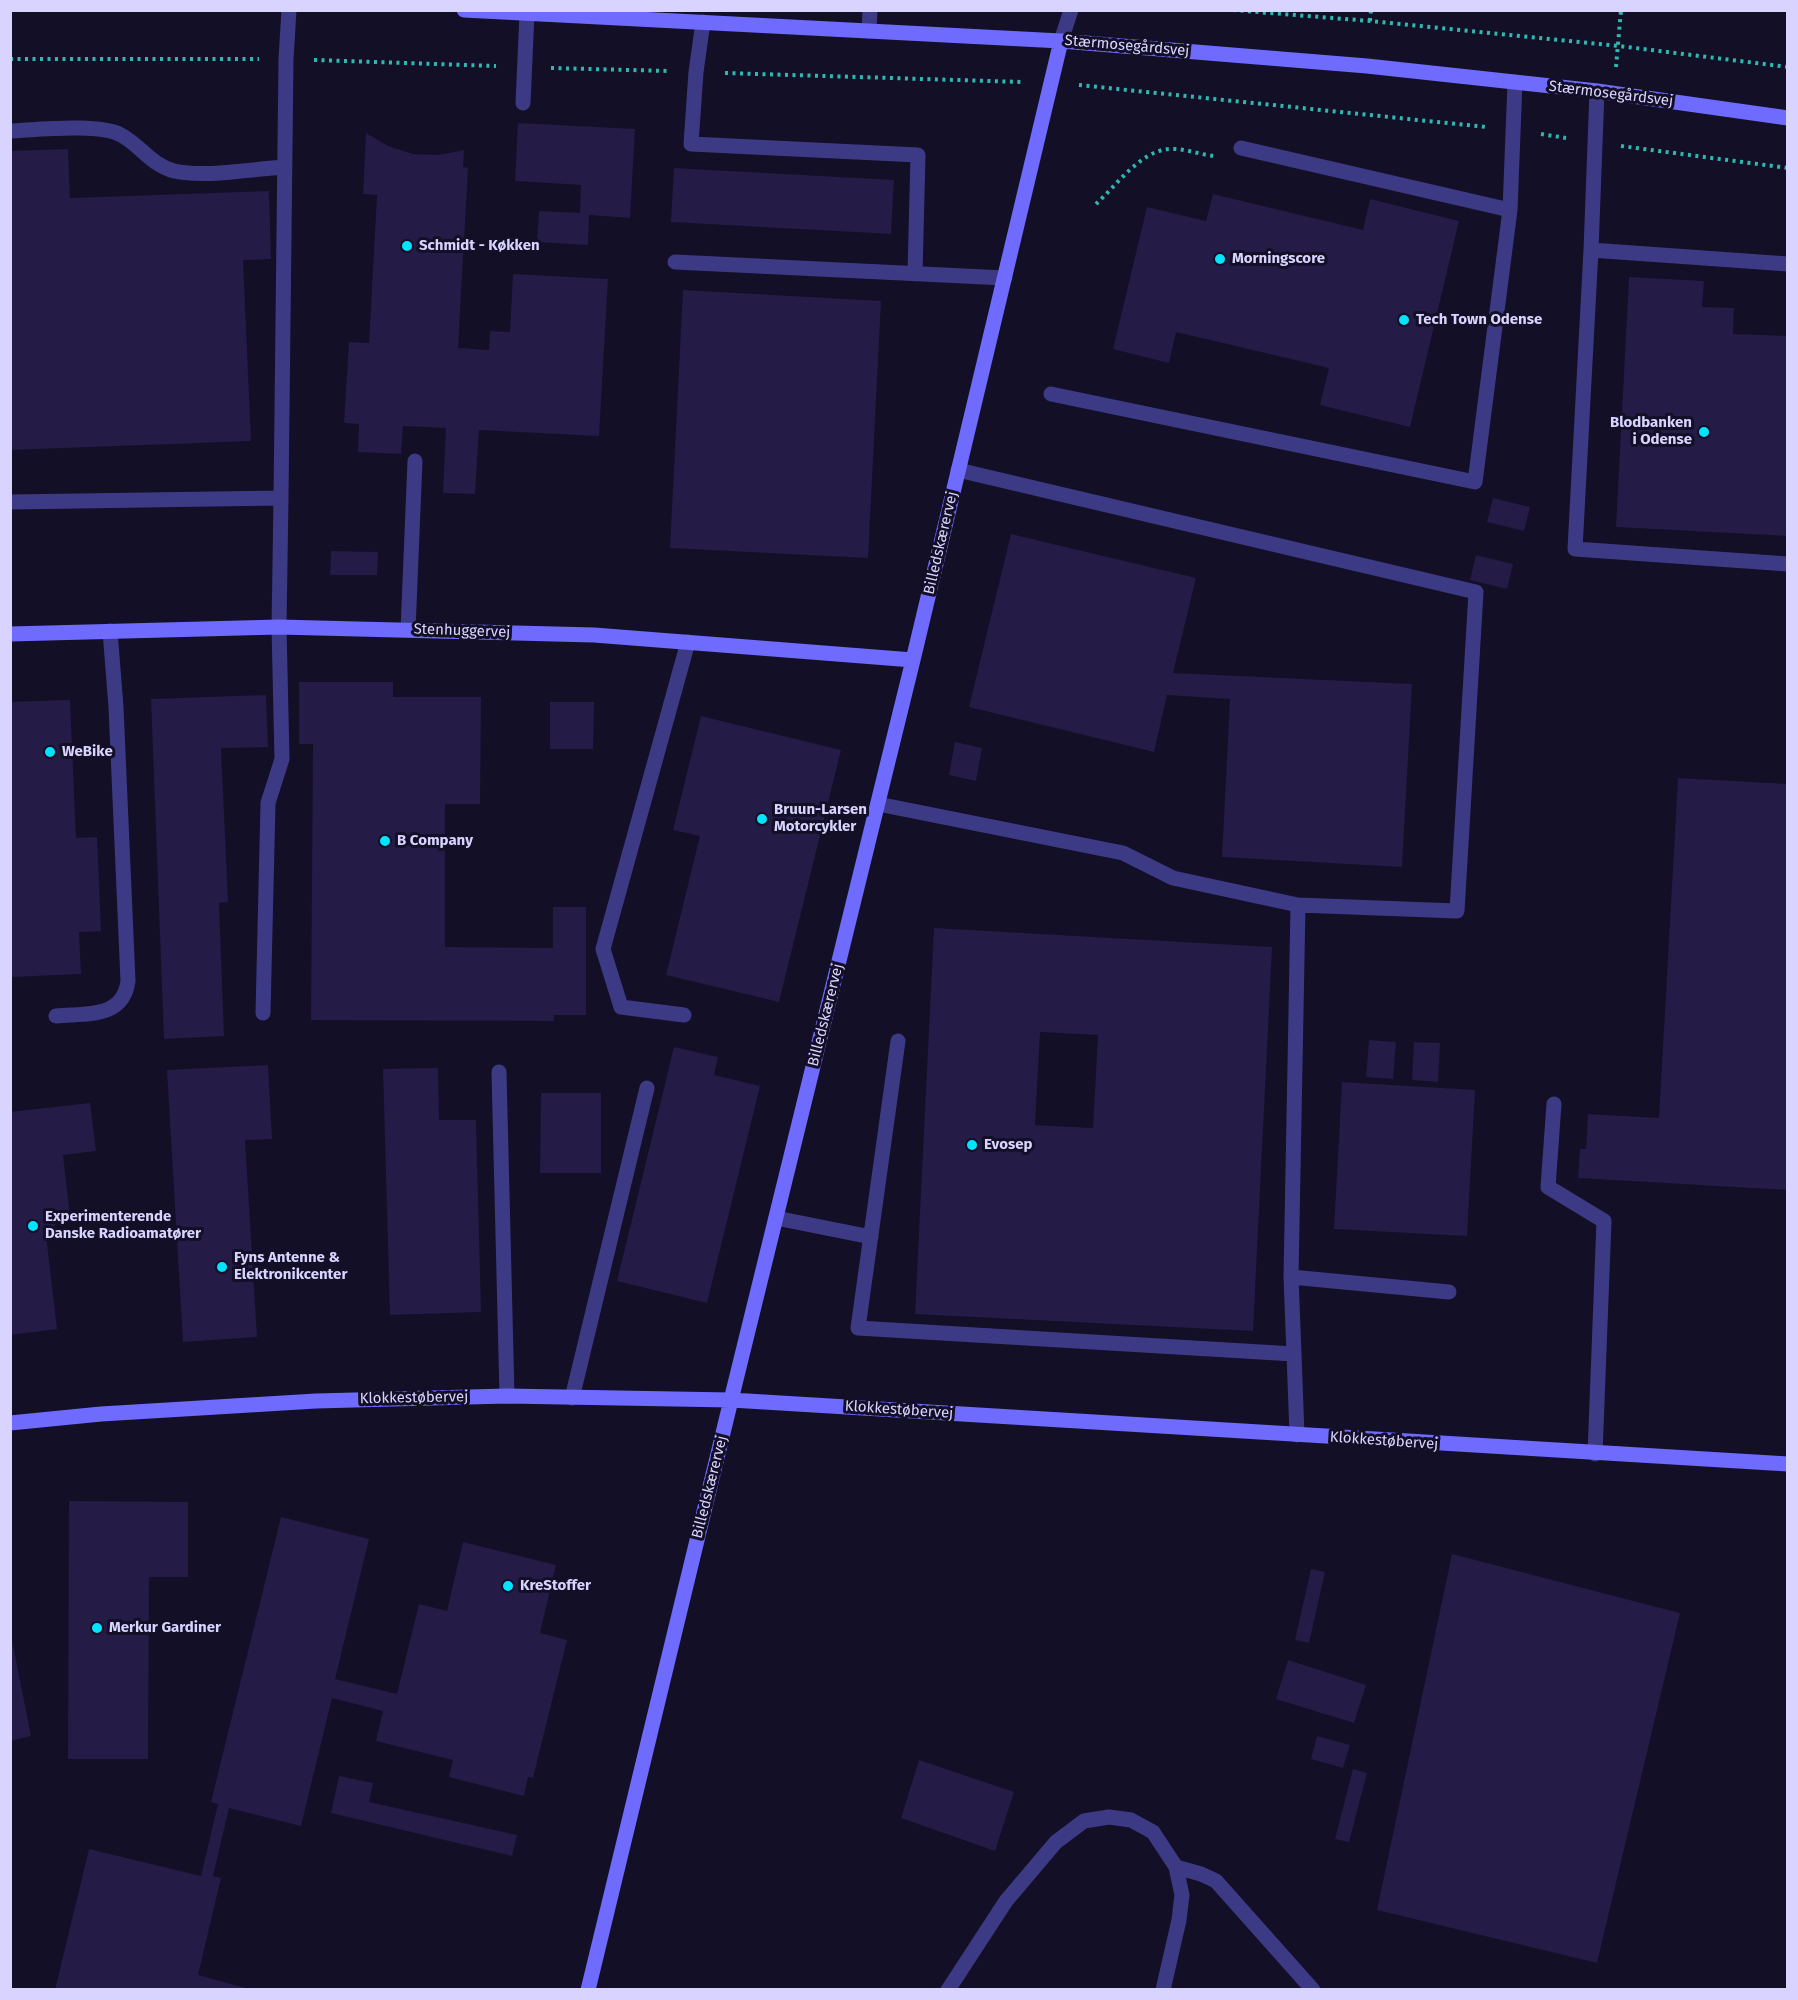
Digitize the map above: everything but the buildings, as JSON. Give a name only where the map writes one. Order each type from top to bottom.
[{"type":"street","points":[[263,1013],[268,804],[282,759],[279,627],[286,59],[289,10]]},
{"type":"street","name":"Stærmosegårdsvej","points":[[464,10],[1061,41],[1367,66],[1597,91],[1788,118]]},
{"type":"street","points":[[869,32],[870,10]]},
{"type":"street","points":[[1061,41],[1071,10]]},
{"type":"street","points":[[523,103],[527,14]]},
{"type":"street","points":[[703,22],[696,72],[691,144],[918,155],[915,273]]},
{"type":"street","name":"Billedskærervej","points":[[588,1989],[913,660],[1061,41]]},
{"type":"street","points":[[1051,394],[1475,482],[1510,210],[1515,82]]},
{"type":"street","points":[[1597,91],[1575,549],[1788,564]]},
{"type":"street","points":[[10,131],[73,128],[108,130],[120,134],[154,162],[172,170],[195,174],[285,167]]},
{"type":"street","points":[[1241,148],[1510,210]]},
{"type":"street","points":[[1591,250],[1788,264]]},
{"type":"street","points":[[675,262],[1005,278]]},
{"type":"street","points":[[408,630],[415,461]]},
{"type":"street","points":[[878,804],[1123,853],[1173,878],[1298,904],[1457,911],[1476,592],[958,470]]},
{"type":"street","points":[[10,502],[281,498]]},
{"type":"street","name":"Stenhuggervej","points":[[10,634],[279,627],[594,635],[913,660]]},
{"type":"street","points":[[56,1016],[112,1009],[121,1002],[127,992],[117,731],[110,631]]},
{"type":"street","points":[[684,1015],[621,1008],[603,949],[688,642]]},
{"type":"street","points":[[1297,1435],[1292,1277],[1298,904]]},
{"type":"street","points":[[898,1041],[858,1328],[1294,1354]]},
{"type":"street","points":[[500,1072],[507,1396]]},
{"type":"street","points":[[572,1398],[647,1088]]},
{"type":"street","points":[[1554,1104],[1548,1186],[1604,1221],[1595,1454]]},
{"type":"street","points":[[776,1218],[871,1237]]},
{"type":"street","points":[[1292,1277],[1449,1292]]},
{"type":"street","name":"Klokkestøbervej","points":[[10,1423],[101,1414],[316,1401],[507,1396],[731,1400],[1788,1464]]},
{"type":"street","points":[[948,1989],[1006,1901],[1056,1842],[1084,1821],[1109,1817],[1131,1820],[1153,1832],[1176,1867],[1182,1895],[1179,1920],[1163,1989]]},
{"type":"street","points":[[1176,1867],[1216,1881],[1313,1989]]},
{"type":"path","points":[[1233,10],[1619,46],[1788,67]]},
{"type":"path","points":[[1370,21],[1371,10]]},
{"type":"path","points":[[1619,46],[1621,10]]},
{"type":"path","points":[[10,59],[286,59],[1052,83],[1513,130],[1788,168]]},
{"type":"path","points":[[1096,204],[1135,165],[1151,154],[1168,149],[1189,150],[1214,157],[1241,148]]},
{"type":"place","name":"Schmidt - Køkken","points":[[407,246]]},
{"type":"place","name":"Morningscore","points":[[1220,259]]},
{"type":"place","name":"Tech Town Odense","points":[[1404,320]]},
{"type":"place","name":"Blodbanken i Odense","points":[[1704,432]]},
{"type":"place","name":"WeBike","points":[[50,752]]},
{"type":"place","name":"Bruun-Larsen Motorcykler","points":[[762,819]]},
{"type":"place","name":"B Company","points":[[385,841]]},
{"type":"place","name":"Evosep","points":[[972,1145]]},
{"type":"place","name":"Experimenterende Danske Radioamatører","points":[[33,1226]]},
{"type":"place","name":"Fyns Antenne & Elektronikcenter","points":[[222,1267]]},
{"type":"place","name":"KreStoffer","points":[[508,1586]]},
{"type":"place","name":"Merkur Gardiner","points":[[97,1628]]}]
